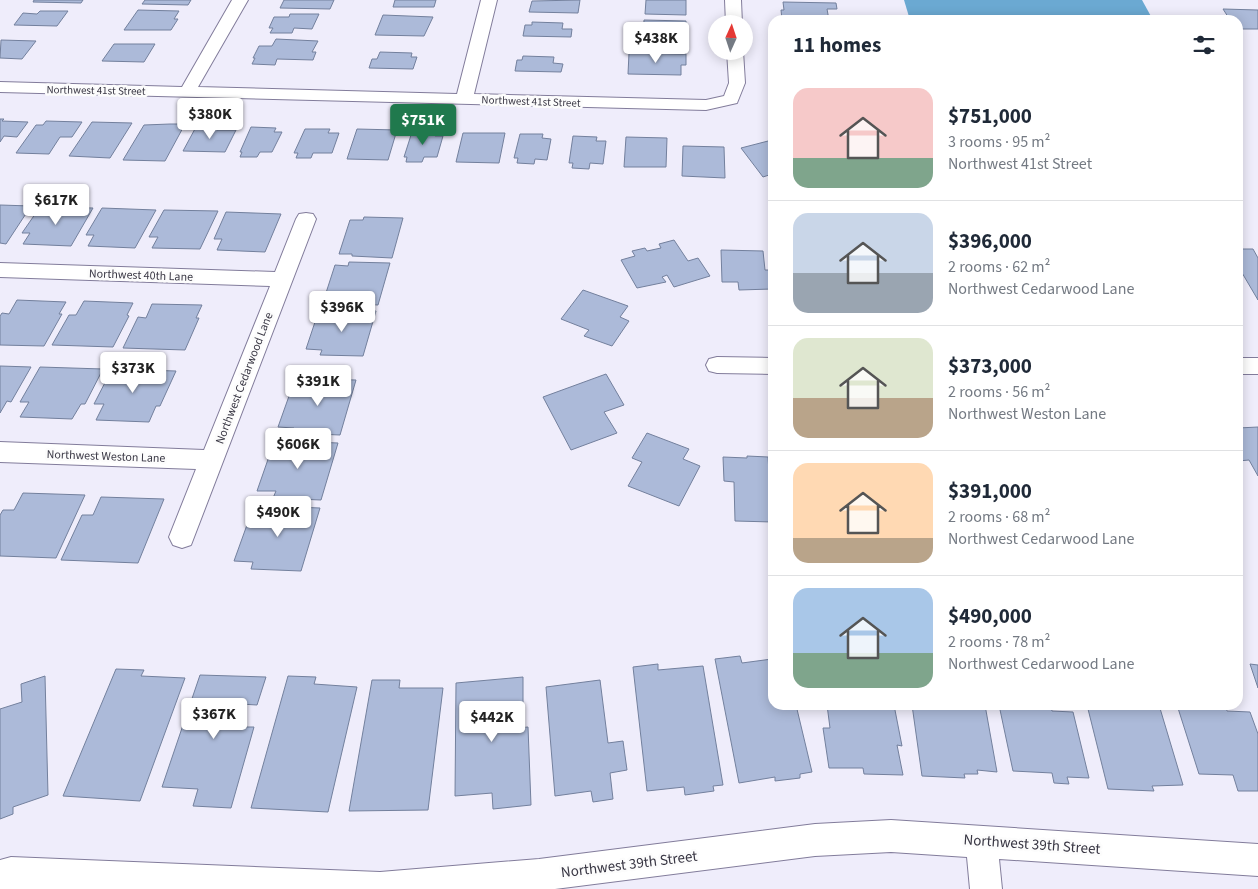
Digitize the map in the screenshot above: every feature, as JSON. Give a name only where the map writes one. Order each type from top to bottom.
[{"type":"street","points":[[187,92],[240,0]]},
{"type":"street","points":[[464,99],[489,0]]},
{"type":"street","points":[[733,0],[734,15]]},
{"type":"street","name":"Northwest 41st Street","points":[[0,88],[706,105],[731,98],[737,83],[736,60]]},
{"type":"street","name":"Northwest Cedarwood Lane","points":[[182,537],[306,219]]},
{"type":"street","name":"Northwest 40th Lane","points":[[0,270],[283,279]]},
{"type":"street","points":[[717,365],[768,366]]},
{"type":"street","points":[[1243,366],[1258,366]]},
{"type":"street","name":"Northwest Weston Lane","points":[[0,452],[213,460]]},
{"type":"street","name":"Northwest 39th Street","points":[[0,876],[11,873],[380,888],[539,875],[815,840],[892,836],[1258,860]]},
{"type":"street","points":[[982,841],[986,889]]},
{"type":"water","points":[[904,0],[1142,0],[1150,15],[908,15]]},
{"type":"building","points":[[34,0],[83,0],[81,3],[33,2]]},
{"type":"building","points":[[145,0],[191,0],[188,5],[142,4]]},
{"type":"building","points":[[284,0],[334,0],[330,9],[280,8]]},
{"type":"building","points":[[395,0],[436,0],[434,7],[393,7]]},
{"type":"building","points":[[580,0],[578,13],[529,12],[532,1]]},
{"type":"building","points":[[646,0],[686,0],[686,15],[645,14]]},
{"type":"building","points":[[783,2],[836,3],[837,9],[827,9],[828,15],[782,15],[781,10],[784,10]]},
{"type":"building","points":[[1223,9],[1258,10],[1258,29],[1243,29],[1243,15],[1227,15]]},
{"type":"building","points":[[138,10],[179,11],[174,19],[178,19],[171,30],[124,30]]},
{"type":"building","points":[[40,11],[68,11],[57,26],[14,25],[23,13],[37,14]]},
{"type":"building","points":[[290,14],[319,14],[312,29],[294,28],[292,33],[270,33],[273,28],[269,28],[274,17],[289,17]]},
{"type":"building","points":[[383,15],[433,17],[424,36],[375,35]]},
{"type":"building","points":[[644,20],[686,21],[686,40],[643,40]]},
{"type":"building","points":[[532,22],[563,23],[562,29],[572,29],[571,37],[523,36],[525,25],[532,25]]},
{"type":"building","points":[[276,39],[318,41],[312,52],[316,52],[313,60],[277,59],[275,65],[252,64],[259,46],[272,46]]},
{"type":"building","points":[[1,40],[36,41],[22,59],[0,58]]},
{"type":"building","points":[[114,44],[155,44],[144,62],[102,61]]},
{"type":"building","points":[[380,52],[412,53],[411,57],[417,57],[413,69],[369,68],[372,59],[377,59]]},
{"type":"building","points":[[629,53],[686,54],[686,65],[681,65],[681,75],[628,74]]},
{"type":"building","points":[[523,56],[554,57],[553,63],[563,64],[561,72],[515,71],[517,60],[522,60]]},
{"type":"building","points":[[0,119],[4,119],[2,121],[28,122],[17,137],[4,136],[0,142]]},
{"type":"building","points":[[46,121],[82,122],[72,137],[60,137],[49,154],[16,153],[36,125],[43,125]]},
{"type":"building","points":[[92,122],[132,123],[110,158],[69,156]]},
{"type":"building","points":[[185,124],[165,161],[123,160],[144,125]]},
{"type":"building","points":[[196,127],[219,127],[217,130],[236,130],[225,152],[183,151]]},
{"type":"building","points":[[251,127],[276,128],[274,132],[282,132],[272,152],[260,152],[257,157],[240,157],[242,152],[240,152]]},
{"type":"building","points":[[305,129],[330,129],[328,133],[339,133],[332,153],[313,153],[311,158],[296,158],[298,153],[294,153]]},
{"type":"building","points":[[357,129],[397,130],[388,160],[347,159]]},
{"type":"building","points":[[412,132],[436,132],[435,136],[443,136],[437,157],[424,157],[422,162],[406,162],[407,157],[404,157]]},
{"type":"building","points":[[463,133],[505,133],[499,163],[456,162]]},
{"type":"building","points":[[520,134],[543,134],[542,138],[551,139],[547,160],[535,159],[534,164],[517,163],[518,158],[514,158]]},
{"type":"building","points":[[573,136],[597,137],[596,141],[606,141],[603,164],[590,163],[589,169],[572,168],[573,163],[569,163]]},
{"type":"building","points":[[626,137],[667,138],[666,167],[624,167]]},
{"type":"building","points":[[768,141],[768,175],[763,177],[741,148]]},
{"type":"building","points":[[683,146],[724,147],[725,178],[682,176]]},
{"type":"building","points":[[0,205],[31,206],[6,244],[0,243]]},
{"type":"building","points":[[40,207],[93,208],[71,246],[23,244],[30,233],[22,233]]},
{"type":"building","points":[[102,208],[156,210],[135,248],[88,246],[94,235],[86,235]]},
{"type":"building","points":[[164,210],[218,211],[200,249],[152,248],[158,237],[149,237]]},
{"type":"building","points":[[226,212],[281,214],[265,252],[217,250],[222,239],[214,239]]},
{"type":"building","points":[[364,217],[403,218],[392,258],[339,254],[350,220],[363,220]]},
{"type":"building","points":[[674,240],[688,261],[698,258],[710,276],[674,287],[667,275],[662,277],[666,282],[637,288],[621,260],[635,256],[632,251],[645,248],[647,251],[661,248],[659,244]]},
{"type":"building","points":[[1243,249],[1253,249],[1258,258],[1258,300],[1243,274]]},
{"type":"building","points":[[721,250],[763,251],[765,270],[768,270],[768,289],[739,290],[738,282],[722,282]]},
{"type":"building","points":[[349,262],[390,263],[378,305],[338,303],[339,299],[324,299],[335,265],[348,266]]},
{"type":"building","points":[[583,290],[628,306],[620,317],[629,321],[612,346],[584,336],[589,330],[561,319]]},
{"type":"building","points":[[17,300],[66,302],[59,314],[62,314],[44,346],[0,345],[0,316],[2,313],[9,314]]},
{"type":"building","points":[[84,301],[133,303],[127,315],[129,316],[113,347],[52,345],[69,315],[76,315]]},
{"type":"building","points":[[152,304],[202,305],[196,318],[199,318],[185,350],[123,348],[138,317],[146,318]]},
{"type":"building","points":[[333,310],[376,311],[363,356],[320,355],[322,350],[306,349],[318,313],[332,313]]},
{"type":"building","points":[[0,366],[31,367],[11,402],[7,401],[0,413]]},
{"type":"building","points":[[40,367],[103,369],[85,404],[81,404],[72,419],[20,417],[29,402],[20,402]]},
{"type":"building","points":[[112,369],[176,371],[160,406],[156,406],[149,422],[96,420],[104,404],[94,404]]},
{"type":"building","points":[[606,374],[624,405],[604,412],[617,433],[571,450],[543,397]]},
{"type":"building","points":[[310,379],[356,380],[340,435],[293,433],[294,428],[278,427],[294,382],[309,383]]},
{"type":"building","points":[[1258,427],[1258,476],[1249,460],[1243,461],[1243,428]]},
{"type":"building","points":[[647,433],[689,449],[683,459],[700,466],[679,506],[628,486],[642,462],[632,458]]},
{"type":"building","points":[[290,441],[338,443],[321,500],[273,498],[276,491],[257,491],[273,445],[288,446]]},
{"type":"building","points":[[747,456],[768,457],[768,522],[735,521],[734,482],[724,481],[723,457],[747,458]]},
{"type":"building","points":[[23,493],[85,495],[56,558],[0,556],[0,515],[3,510],[14,510]]},
{"type":"building","points":[[101,497],[164,499],[138,563],[61,560],[82,515],[93,515]]},
{"type":"building","points":[[270,506],[320,508],[301,571],[251,569],[253,562],[234,561],[252,511],[268,511]]},
{"type":"building","points":[[740,656],[742,663],[768,660],[768,710],[797,710],[812,772],[800,774],[800,778],[775,781],[775,777],[739,783],[715,659]]},
{"type":"building","points":[[658,664],[658,670],[703,666],[723,785],[713,786],[714,791],[685,795],[684,787],[647,791],[633,667]]},
{"type":"building","points":[[1250,664],[1258,665],[1258,688]]},
{"type":"building","points":[[116,669],[144,670],[141,676],[185,678],[140,801],[63,796]]},
{"type":"building","points":[[200,675],[266,677],[257,705],[240,704],[233,727],[254,727],[231,808],[193,806],[198,789],[162,787]]},
{"type":"building","points":[[45,676],[48,795],[13,807],[13,814],[0,819],[0,709],[22,702],[21,684]]},
{"type":"building","points":[[288,676],[316,677],[314,684],[357,687],[328,812],[251,808]]},
{"type":"building","points":[[523,677],[523,706],[505,708],[506,729],[528,727],[531,805],[493,809],[492,793],[455,796],[456,683]]},
{"type":"building","points":[[372,680],[400,680],[399,688],[443,688],[428,810],[349,811]]},
{"type":"building","points":[[600,680],[608,743],[623,741],[627,770],[610,773],[613,799],[593,802],[591,791],[555,796],[546,687]]},
{"type":"building","points":[[828,710],[895,710],[902,746],[897,745],[903,775],[864,774],[863,768],[829,768],[823,728],[830,728]]},
{"type":"building","points":[[913,710],[986,710],[997,772],[977,770],[978,774],[964,774],[965,778],[922,776]]},
{"type":"building","points":[[1000,710],[1073,712],[1089,778],[1067,777],[1069,784],[1054,783],[1052,773],[1013,771]]},
{"type":"building","points":[[1088,710],[1160,710],[1183,785],[1152,786],[1154,791],[1108,789]]},
{"type":"building","points":[[1179,710],[1250,712],[1258,734],[1258,791],[1238,791],[1233,775],[1199,774]]}]
